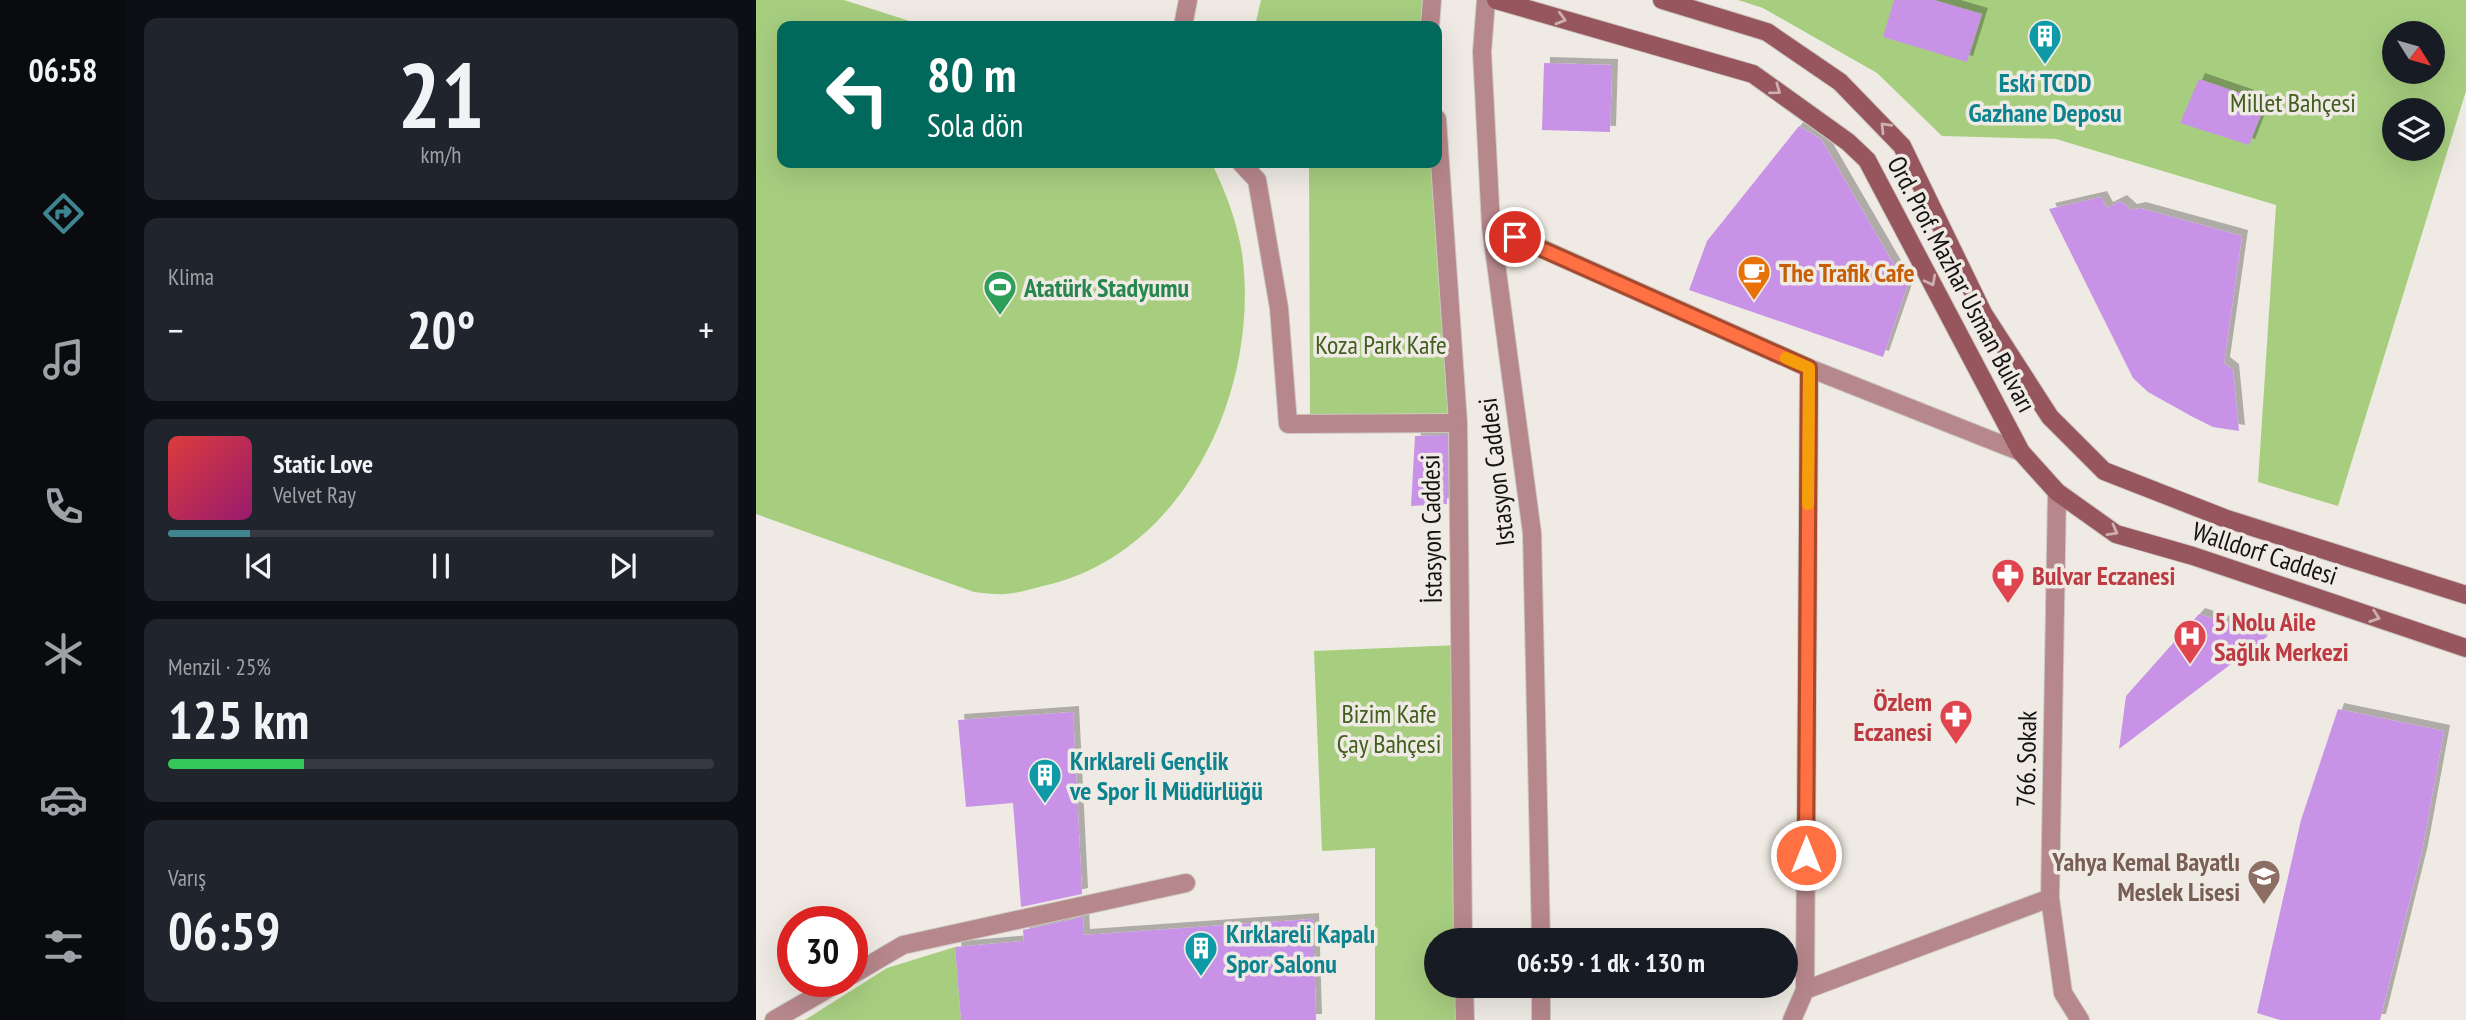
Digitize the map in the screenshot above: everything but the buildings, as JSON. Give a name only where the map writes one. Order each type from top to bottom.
[{"type":"main road","name":"Ord. Prof. Mazhar Usman Bulvarı","points":[[1496,0],[1754,74],[1848,142],[1867,160],[2021,452],[2057,492]]},
{"type":"main road","name":"Ord. Prof. Mazhar Usman Bulvarı","points":[[1662,0],[1766,32],[1840,82],[1902,146],[1983,313],[2050,417],[2104,471]]},
{"type":"main road","name":"Walldorf Caddesi","points":[[2104,471],[2224,518],[2466,595]]},
{"type":"main road","name":"Walldorf Caddesi","points":[[2057,492],[2116,534],[2193,556],[2466,648]]},
{"type":"street","points":[[1184,21],[1188,0]]},
{"type":"street","points":[[1430,21],[1432,0]]},
{"type":"street","name":"Istasyon Caddesi","points":[[1486,0],[1482,52],[1491,226],[1532,533],[1541,928]]},
{"type":"street","points":[[1246,168],[1257,180],[1279,308],[1288,424],[1458,422]]},
{"type":"street","name":"İstasyon Caddesi","points":[[1440,168],[1458,422],[1463,928]]},
{"type":"street","points":[[1491,226],[1809,368],[2021,452]]},
{"type":"street","points":[[1792,1020],[1805,990],[1809,368]]},
{"type":"street","name":"766. Sokak","points":[[2057,492],[2050,898],[2063,993],[2080,1020]]},
{"type":"street","points":[[868,966],[903,945],[1186,883]]},
{"type":"street","points":[[1805,990],[2050,898]]},
{"type":"street","points":[[774,1020],[814,997]]},
{"type":"street","points":[[1464,998],[1465,1020]]},
{"type":"street","points":[[1541,998],[1541,1020]]},
{"type":"green space","name":"Atatürk Stadyumu","points":[[756,0],[844,0],[909,21],[777,21],[777,168],[1214,168],[1231,209],[1242,253],[1245,305],[1239,358],[1225,410],[1203,459],[1173,503],[1137,540],[1093,568],[1043,586],[998,594],[974,592],[756,514]]},
{"type":"green space","points":[[1261,0],[1432,0],[1430,21],[1256,21]]},
{"type":"green space","name":"Millet Bahçesi","points":[[1738,0],[2466,0],[2466,91],[2445,159],[2445,98],[2382,98],[2382,161],[2444,161],[2338,506],[2258,482],[2276,205],[2056,139],[1942,136],[1877,73],[1763,8]]},
{"type":"green space","name":"Koza Park Kafe","points":[[1309,168],[1437,168],[1458,423],[1310,417]]},
{"type":"green space","name":"Bizim Kafe Çay Bahçesi","points":[[1459,645],[1465,928],[1424,928],[1424,998],[1466,998],[1467,1020],[1375,1020],[1375,848],[1322,851],[1314,651]]},
{"type":"green space","points":[[955,947],[961,1020],[805,1020],[841,997],[868,997],[868,980],[887,968]]},
{"type":"slow traffic","points":[[1786,358],[1809,368],[1808,504]]},
{"type":"place","name":"Eski TCDD Gazhane Deposu","points":[[2045,66]]},
{"type":"place","name":"The Trafik Cafe","points":[[1754,302]]},
{"type":"place","name":"Atatürk Stadyumu","points":[[1000,317]]},
{"type":"place","name":"Bulvar Eczanesi","points":[[2008,605]]},
{"type":"place","name":"5 Nolu Aile Sağlık Merkezi","points":[[2190,666]]},
{"type":"place","name":"Özlem Eczanesi","points":[[1956,746]]},
{"type":"place","name":"Kırklareli Gençlik ve Spor İl Müdürlüğü","points":[[1045,805]]},
{"type":"place","name":"Yahya Kemal Bayatlı Meslek Lisesi","points":[[2264,906]]},
{"type":"place","name":"Kırklareli Kapalı Spor Salonu","points":[[1201,978]]},
{"type":"route","points":[[1515,237],[1809,368],[1806,855]]}]
